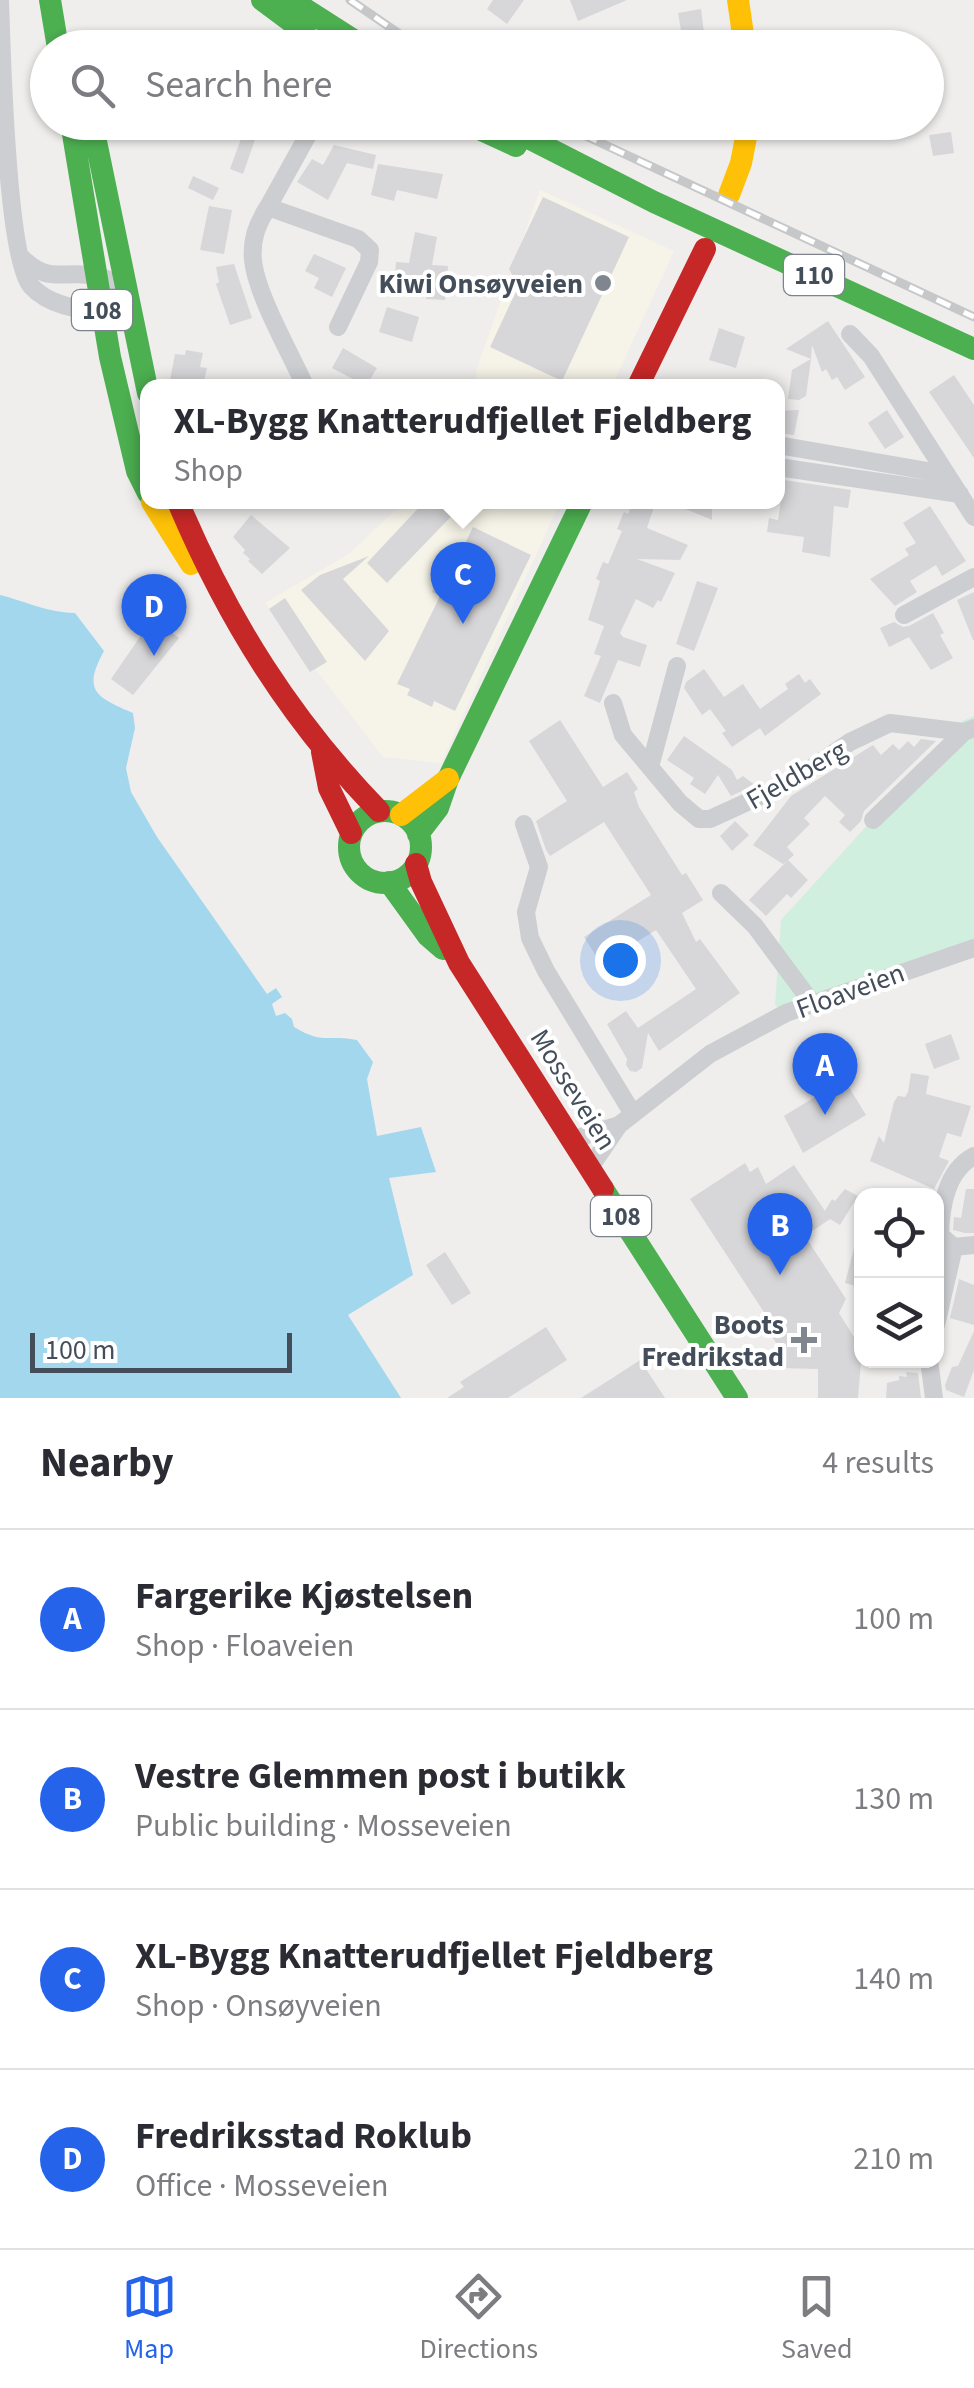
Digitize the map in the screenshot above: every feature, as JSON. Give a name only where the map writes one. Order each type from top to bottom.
[{"type":"main road","points":[[50,0],[55,30]]},
{"type":"main road","points":[[69,0],[73,30]]},
{"type":"main road","points":[[262,0],[304,30]]},
{"type":"main road","points":[[292,0],[338,30]]},
{"type":"main road","points":[[738,0],[742,30]]},
{"type":"main road","name":"108","points":[[75,140],[102,312],[140,476]]},
{"type":"main road","name":"108","points":[[96,140],[146,379]]},
{"type":"main road","name":"110","points":[[503,140],[636,202],[654,202]]},
{"type":"main road","name":"110","points":[[533,140],[654,202],[974,349]]},
{"type":"main road","points":[[728,195],[745,140]]},
{"type":"main road","points":[[641,379],[706,249]]},
{"type":"main road","name":"108","points":[[156,509],[190,564],[213,582]]},
{"type":"main road","name":"108","points":[[181,509],[213,582],[322,751],[418,834],[416,864]]},
{"type":"main road","points":[[418,834],[438,808],[579,509]]},
{"type":"main road","name":"108","points":[[322,751],[329,788],[351,834],[351,860],[371,880],[389,882]]},
{"type":"main road","points":[[351,834],[358,823],[390,813],[448,780]]},
{"type":"main road","points":[[389,882],[400,879],[416,864]]},
{"type":"main road","name":"Mosseveien","points":[[416,864],[420,882],[459,963],[737,1398]]},
{"type":"main road","name":"Mosseveien","points":[[389,882],[428,936],[459,963]]},
{"type":"street","points":[[0,2],[9,170],[22,273],[33,290],[76,310],[102,312],[128,288],[96,276],[51,276],[35,271],[20,256]]},
{"type":"street","points":[[302,379],[252,260],[256,226],[305,140]]},
{"type":"street","points":[[268,208],[358,240],[370,250],[369,262],[338,327]]},
{"type":"street","points":[[850,334],[871,356],[974,517]]},
{"type":"street","points":[[785,446],[945,474]]},
{"type":"street","points":[[785,468],[960,494]]},
{"type":"street","points":[[904,615],[974,578]]},
{"type":"street","points":[[650,767],[676,666]]},
{"type":"street","name":"Fjeldberg","points":[[613,703],[623,735],[699,819],[710,819],[791,782],[850,742],[890,724],[969,730]]},
{"type":"street","name":"Fjeldberg","points":[[873,820],[969,730]]},
{"type":"street","points":[[524,824],[539,867],[526,912],[530,938],[626,1119]]},
{"type":"street","points":[[721,893],[754,926],[812,1003]]},
{"type":"street","name":"Floaveien","points":[[589,1169],[626,1119],[710,1054],[786,1012],[974,948]]},
{"type":"street","name":"Floaveien","points":[[571,1140],[626,1119]]},
{"type":"street","points":[[974,1156],[954,1173],[941,1210],[940,1235],[954,1247],[974,1245]]},
{"type":"street","points":[[944,1291],[954,1247]]},
{"type":"street","points":[[930,1368],[934,1398]]},
{"type":"shaded area","points":[[540,190],[674,251],[615,379],[477,379],[476,371]]},
{"type":"shaded area","points":[[397,509],[557,509],[441,763],[383,757],[265,603],[349,554]]},
{"type":"green space","points":[[974,716],[974,948],[786,1013],[775,1005],[781,920],[962,721]]},
{"type":"water","points":[[0,595],[45,609],[75,613],[104,651],[94,675],[96,691],[133,713],[135,728],[126,768],[131,792],[157,837],[267,994],[276,988],[282,997],[272,1004],[276,1016],[285,1013],[294,1027],[312,1036],[357,1040],[373,1062],[367,1079],[377,1136],[421,1127],[436,1172],[389,1178],[413,1275],[348,1315],[401,1398],[0,1398]]},
{"type":"building","points":[[493,0],[524,0],[507,24],[487,9]]},
{"type":"building","points":[[570,0],[627,0],[578,21]]},
{"type":"building","points":[[701,9],[704,30],[681,30],[678,13]]},
{"type":"building","points":[[951,132],[954,153],[933,156],[930,140],[944,140],[944,133]]},
{"type":"building","points":[[241,140],[255,140],[243,174],[230,169]]},
{"type":"building","points":[[334,145],[376,155],[373,169],[347,163],[328,200],[297,182],[312,159],[323,165]]},
{"type":"building","points":[[378,164],[443,174],[437,199],[397,190],[394,201],[371,195]]},
{"type":"building","points":[[193,176],[219,188],[213,200],[188,188]]},
{"type":"building","points":[[543,197],[629,237],[563,379],[490,347],[518,287],[509,269]]},
{"type":"building","points":[[209,206],[232,210],[224,254],[200,250]]},
{"type":"building","points":[[415,232],[437,237],[432,265],[448,266],[445,300],[426,299],[427,289],[394,286],[396,262],[409,263]]},
{"type":"building","points":[[314,254],[346,268],[332,297],[314,288],[319,278],[305,271]]},
{"type":"building","points":[[234,264],[252,318],[230,325],[216,284],[216,267]]},
{"type":"building","points":[[387,307],[419,317],[412,342],[379,332]]},
{"type":"building","points":[[828,321],[865,377],[845,390],[837,377],[832,380],[826,369],[822,372],[812,345],[811,359],[786,349]]},
{"type":"building","points":[[719,328],[745,337],[736,368],[709,360]]},
{"type":"building","points":[[343,348],[377,368],[370,379],[353,379],[332,368]]},
{"type":"building","points":[[186,350],[203,353],[200,367],[207,368],[205,379],[170,379],[175,354],[185,355]]},
{"type":"building","points":[[811,359],[806,396],[788,399],[792,370]]},
{"type":"building","points":[[954,375],[974,405],[974,458],[929,392]]},
{"type":"building","points":[[799,410],[794,435],[785,434],[785,411]]},
{"type":"building","points":[[887,410],[904,437],[885,449],[868,423]]},
{"type":"building","points":[[785,480],[851,490],[848,508],[834,506],[830,557],[802,552],[804,537],[767,532],[769,518],[778,520],[780,509],[785,509]]},
{"type":"building","points":[[930,506],[966,561],[942,576],[936,565],[910,581],[917,592],[895,606],[870,579],[909,555],[905,549],[916,543],[903,523]]},
{"type":"building","points":[[417,509],[458,509],[387,583],[367,563]]},
{"type":"building","points":[[630,509],[653,509],[647,528],[688,545],[680,560],[637,559],[675,573],[661,602],[658,600],[653,608],[636,599],[620,633],[647,645],[640,667],[618,660],[600,703],[584,696],[601,656],[594,654],[604,626],[588,620],[600,581],[596,579],[603,562],[608,564],[622,531],[617,529],[624,512],[628,514]]},
{"type":"building","points":[[686,509],[712,509],[712,520]]},
{"type":"building","points":[[251,515],[290,548],[262,574],[233,537]]},
{"type":"building","points":[[473,527],[531,555],[455,711],[434,701],[432,707],[407,695],[410,689],[397,684],[440,596],[432,592],[441,573],[449,576]]},
{"type":"building","points":[[369,556],[343,579],[389,631],[365,661],[301,590],[320,575]]},
{"type":"building","points":[[697,581],[718,588],[694,651],[676,644]]},
{"type":"building","points":[[974,592],[974,640],[973,640],[957,600]]},
{"type":"building","points":[[285,598],[327,662],[310,672],[269,609]]},
{"type":"building","points":[[933,613],[953,658],[931,670],[909,637],[889,647],[880,628],[894,622],[909,626]]},
{"type":"building","points":[[153,618],[179,638],[133,695],[111,679]]},
{"type":"building","points":[[704,669],[724,697],[743,684],[760,709],[788,689],[785,684],[799,674],[805,683],[810,679],[821,694],[765,736],[760,728],[732,747],[710,709],[702,715],[684,688]]},
{"type":"building","points":[[560,720],[603,787],[627,772],[638,789],[634,792],[639,807],[682,875],[686,873],[703,900],[682,913],[696,942],[700,939],[740,993],[659,1051],[648,1033],[642,1068],[636,1072],[626,1065],[627,1059],[607,1024],[626,1011],[638,1028],[696,989],[656,930],[601,964],[584,937],[651,895],[604,822],[550,856],[546,850],[536,821],[567,801],[529,741]]},
{"type":"building","points":[[684,736],[732,770],[737,780],[743,776],[755,785],[731,796],[718,775],[705,794],[690,784],[694,778],[667,760]]},
{"type":"building","points":[[921,739],[936,741],[864,811],[861,821],[850,832],[839,822],[845,815],[825,796],[804,818],[810,824],[787,847],[794,855],[788,860],[808,880],[791,898],[787,894],[766,916],[749,900],[787,861],[783,864],[753,845],[791,796],[873,745],[881,755],[893,744],[899,750],[908,741],[914,747]]},
{"type":"building","points":[[735,821],[749,835],[732,851],[720,836]]},
{"type":"building","points":[[951,1034],[960,1059],[934,1069],[925,1044]]},
{"type":"building","points":[[911,1073],[929,1076],[926,1094],[971,1106],[961,1137],[947,1133],[939,1157],[949,1161],[935,1188],[870,1161],[879,1136],[884,1143],[894,1102],[908,1092]]},
{"type":"building","points":[[844,1079],[866,1115],[803,1153],[784,1116]]},
{"type":"building","points":[[745,1163],[750,1172],[758,1167],[766,1184],[794,1165],[825,1211],[845,1189],[854,1194],[854,1202],[840,1225],[830,1219],[805,1236],[846,1299],[839,1313],[854,1337],[854,1368],[860,1368],[858,1398],[818,1398],[818,1369],[779,1368],[780,1349],[769,1332],[775,1329],[690,1199]]},
{"type":"building","points":[[966,1189],[974,1189],[974,1233],[953,1230],[954,1217],[961,1218]]},
{"type":"building","points":[[854,1248],[854,1286],[845,1283]]},
{"type":"building","points":[[445,1252],[471,1293],[452,1305],[426,1265]]},
{"type":"building","points":[[959,1279],[974,1285],[974,1325],[950,1318]]},
{"type":"building","points":[[546,1327],[567,1360],[508,1398],[447,1398],[464,1387],[460,1382]]},
{"type":"building","points":[[974,1331],[974,1370],[964,1397],[946,1390],[945,1385]]},
{"type":"building","points":[[640,1360],[665,1398],[581,1398],[614,1377]]},
{"type":"building","points":[[906,1372],[918,1373],[921,1398],[886,1398],[887,1383],[899,1380],[899,1376],[907,1377]]},
{"type":"railway","points":[[350,0],[394,30]]},
{"type":"railway","points":[[595,140],[974,317]]},
{"type":"traffic: fast","points":[[50,0],[55,30]]},
{"type":"traffic: fast","points":[[262,0],[302,30]]},
{"type":"traffic: fast","points":[[291,0],[338,30]]},
{"type":"traffic: fast","points":[[74,140],[110,357],[140,477]]},
{"type":"traffic: fast","points":[[96,140],[145,379]]},
{"type":"traffic: fast","points":[[503,140],[516,146]]},
{"type":"traffic: fast","points":[[532,140],[654,202],[974,349]]},
{"type":"traffic: fast","points":[[418,834],[438,808],[448,779],[579,509]]},
{"type":"traffic: fast","points":[[385,811],[410,822],[421,847],[410,872],[385,883],[360,872],[349,847],[360,822],[385,811]]},
{"type":"traffic: fast","points":[[389,882],[428,936],[443,949]]},
{"type":"traffic: fast","points":[[603,1189],[737,1398]]},
{"type":"traffic: slow","points":[[738,0],[742,30]]},
{"type":"traffic: slow","points":[[729,195],[745,140]]},
{"type":"traffic: slow","points":[[156,509],[191,564]]},
{"type":"traffic: slow","points":[[401,815],[448,779]]},
{"type":"traffic: jam","points":[[641,379],[705,249]]},
{"type":"traffic: jam","points":[[181,509],[218,587],[264,666],[317,740],[379,811]]},
{"type":"traffic: jam","points":[[322,752],[329,788],[351,833]]},
{"type":"traffic: jam","points":[[416,864],[459,963],[603,1189]]},
{"type":"place","name":"Kiwi Onsøyveien","points":[[603,283]]},
{"type":"place","name":"XL-Bygg Knatterudfjellet Fjeldberg","points":[[463,624]]},
{"type":"place","name":"Fredriksstad Roklub","points":[[154,656]]},
{"type":"place","name":"Fargerike Kjøstelsen","points":[[825,1115]]},
{"type":"place","name":"Vestre Glemmen post i butikk","points":[[780,1275]]},
{"type":"place","name":"Boots Fredrikstad","points":[[804,1340]]}]
